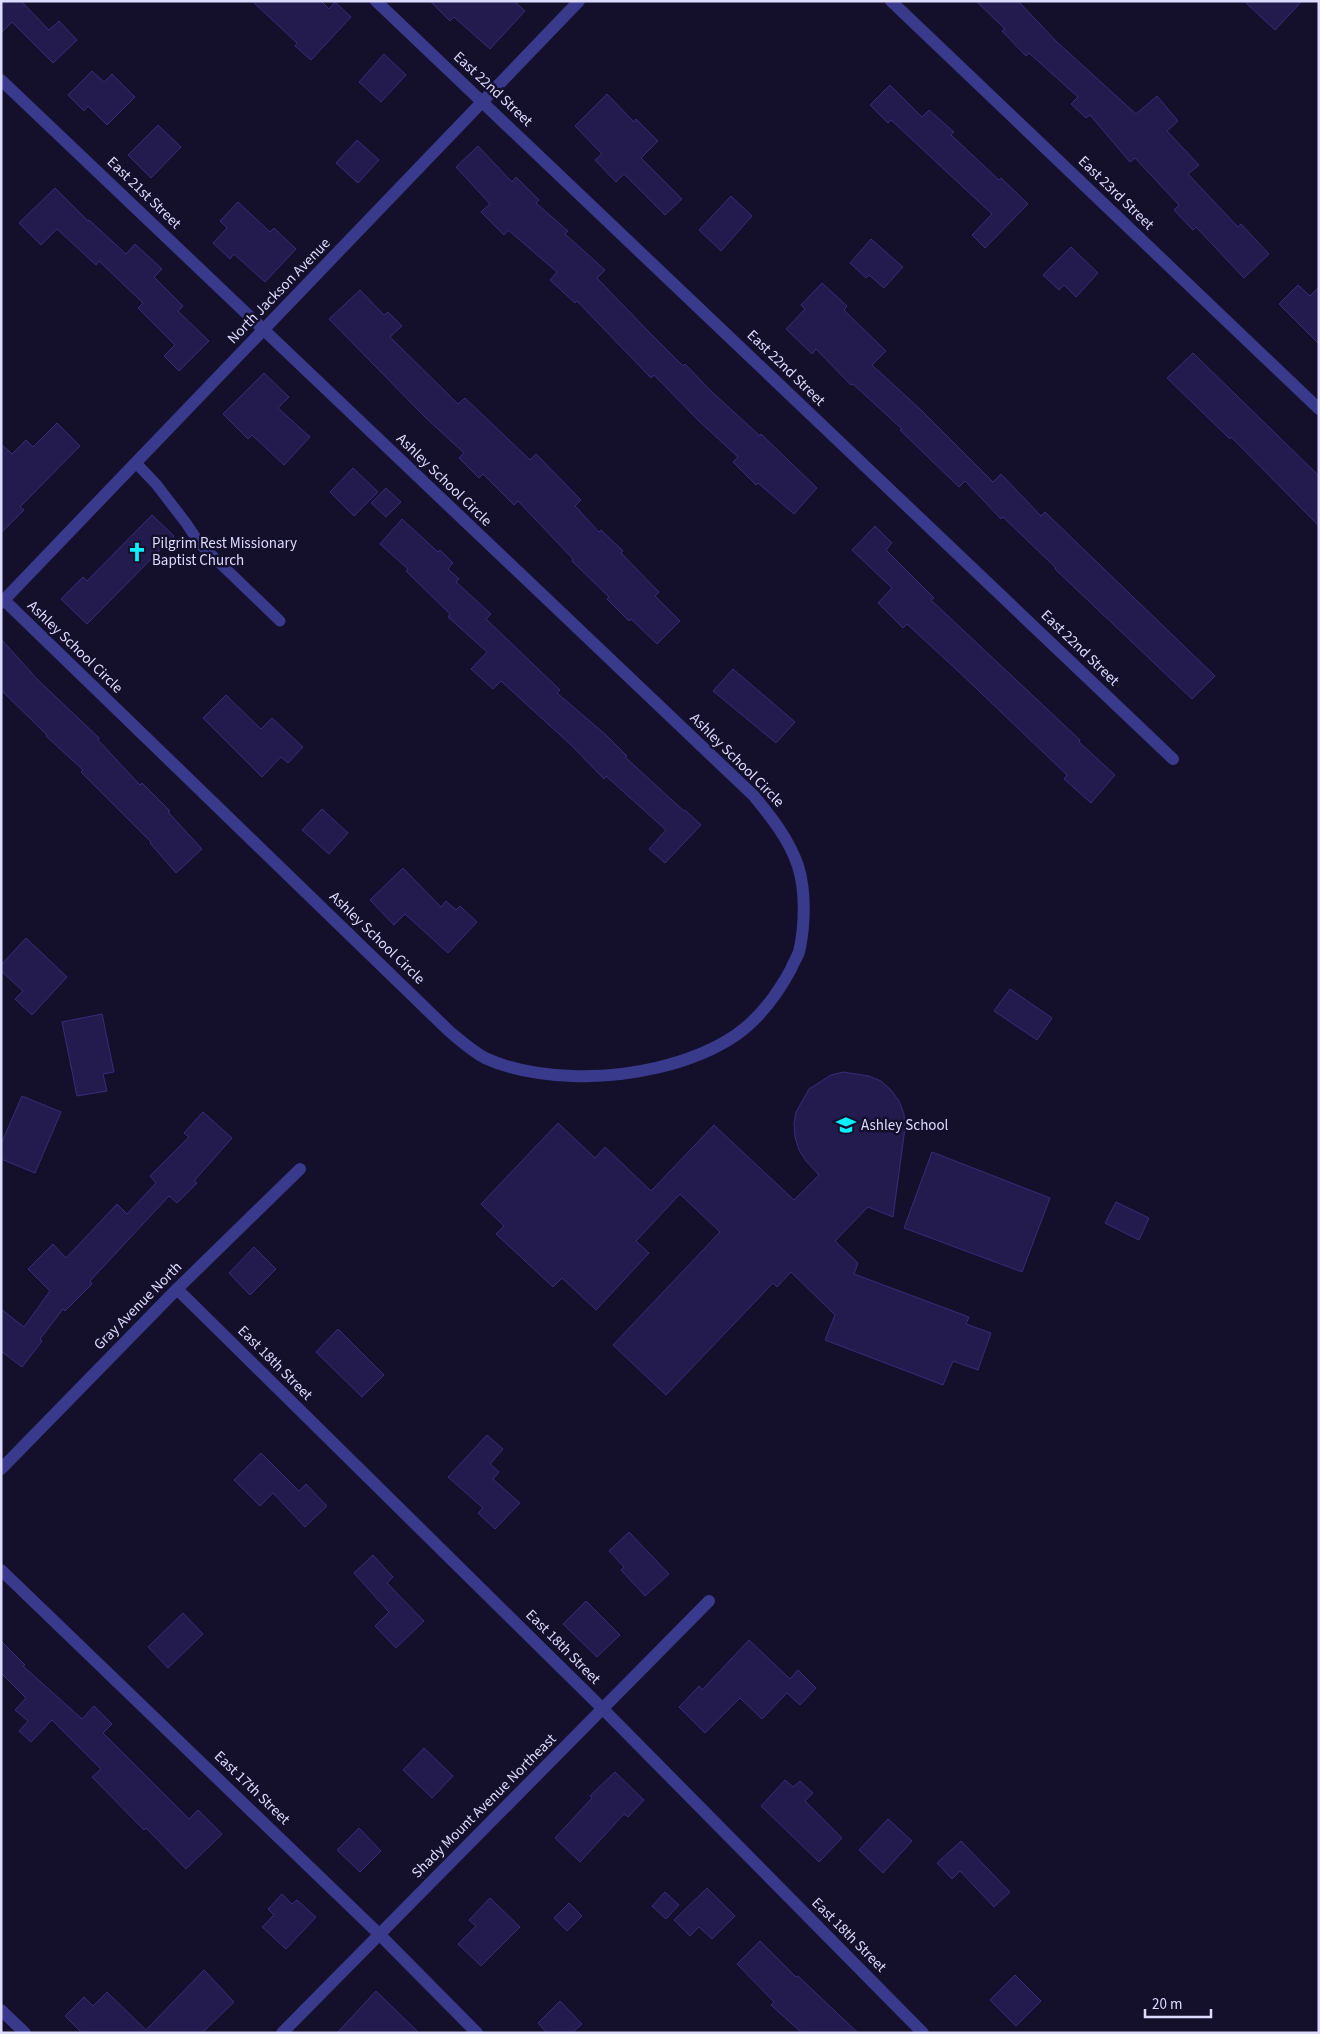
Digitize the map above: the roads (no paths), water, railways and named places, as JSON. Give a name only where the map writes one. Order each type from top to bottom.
[{"type":"street","name":"East 22nd Street","points":[[376,1],[1174,759]]},
{"type":"street","name":"North Jackson Avenue","points":[[2,602],[579,1]]},
{"type":"street","name":"East 23rd Street","points":[[891,1],[1319,409]]},
{"type":"street","name":"East 21st Street","points":[[1,80],[264,331]]},
{"type":"street","name":"Ashley School Circle","points":[[2,602],[449,1031],[473,1051],[487,1059],[516,1070],[566,1076],[608,1076],[638,1072],[698,1054],[716,1046],[736,1035],[769,1005],[782,986],[798,953],[803,902],[802,884],[797,864],[786,839],[771,817],[754,796],[649,695],[264,331]]},
{"type":"street","name":"Gray Avenue North","points":[[1,1469],[177,1288],[300,1169]]},
{"type":"street","name":"East 18th Street","points":[[177,1288],[603,1710],[923,2033]]},
{"type":"street","name":"East 17th Street","points":[[1,1570],[379,1934],[477,2033]]},
{"type":"street","name":"Shady Mount Avenue Northeast","points":[[282,2033],[709,1602]]},
{"type":"street","points":[[1,2010],[25,2033]]},
{"type":"lane","points":[[136,464],[156,484],[186,522],[200,544],[280,621]]},
{"type":"place","name":"Pilgrim Rest Missionary Baptist Church","points":[[137,552]]},
{"type":"place","name":"Ashley School","points":[[846,1125]]}]
